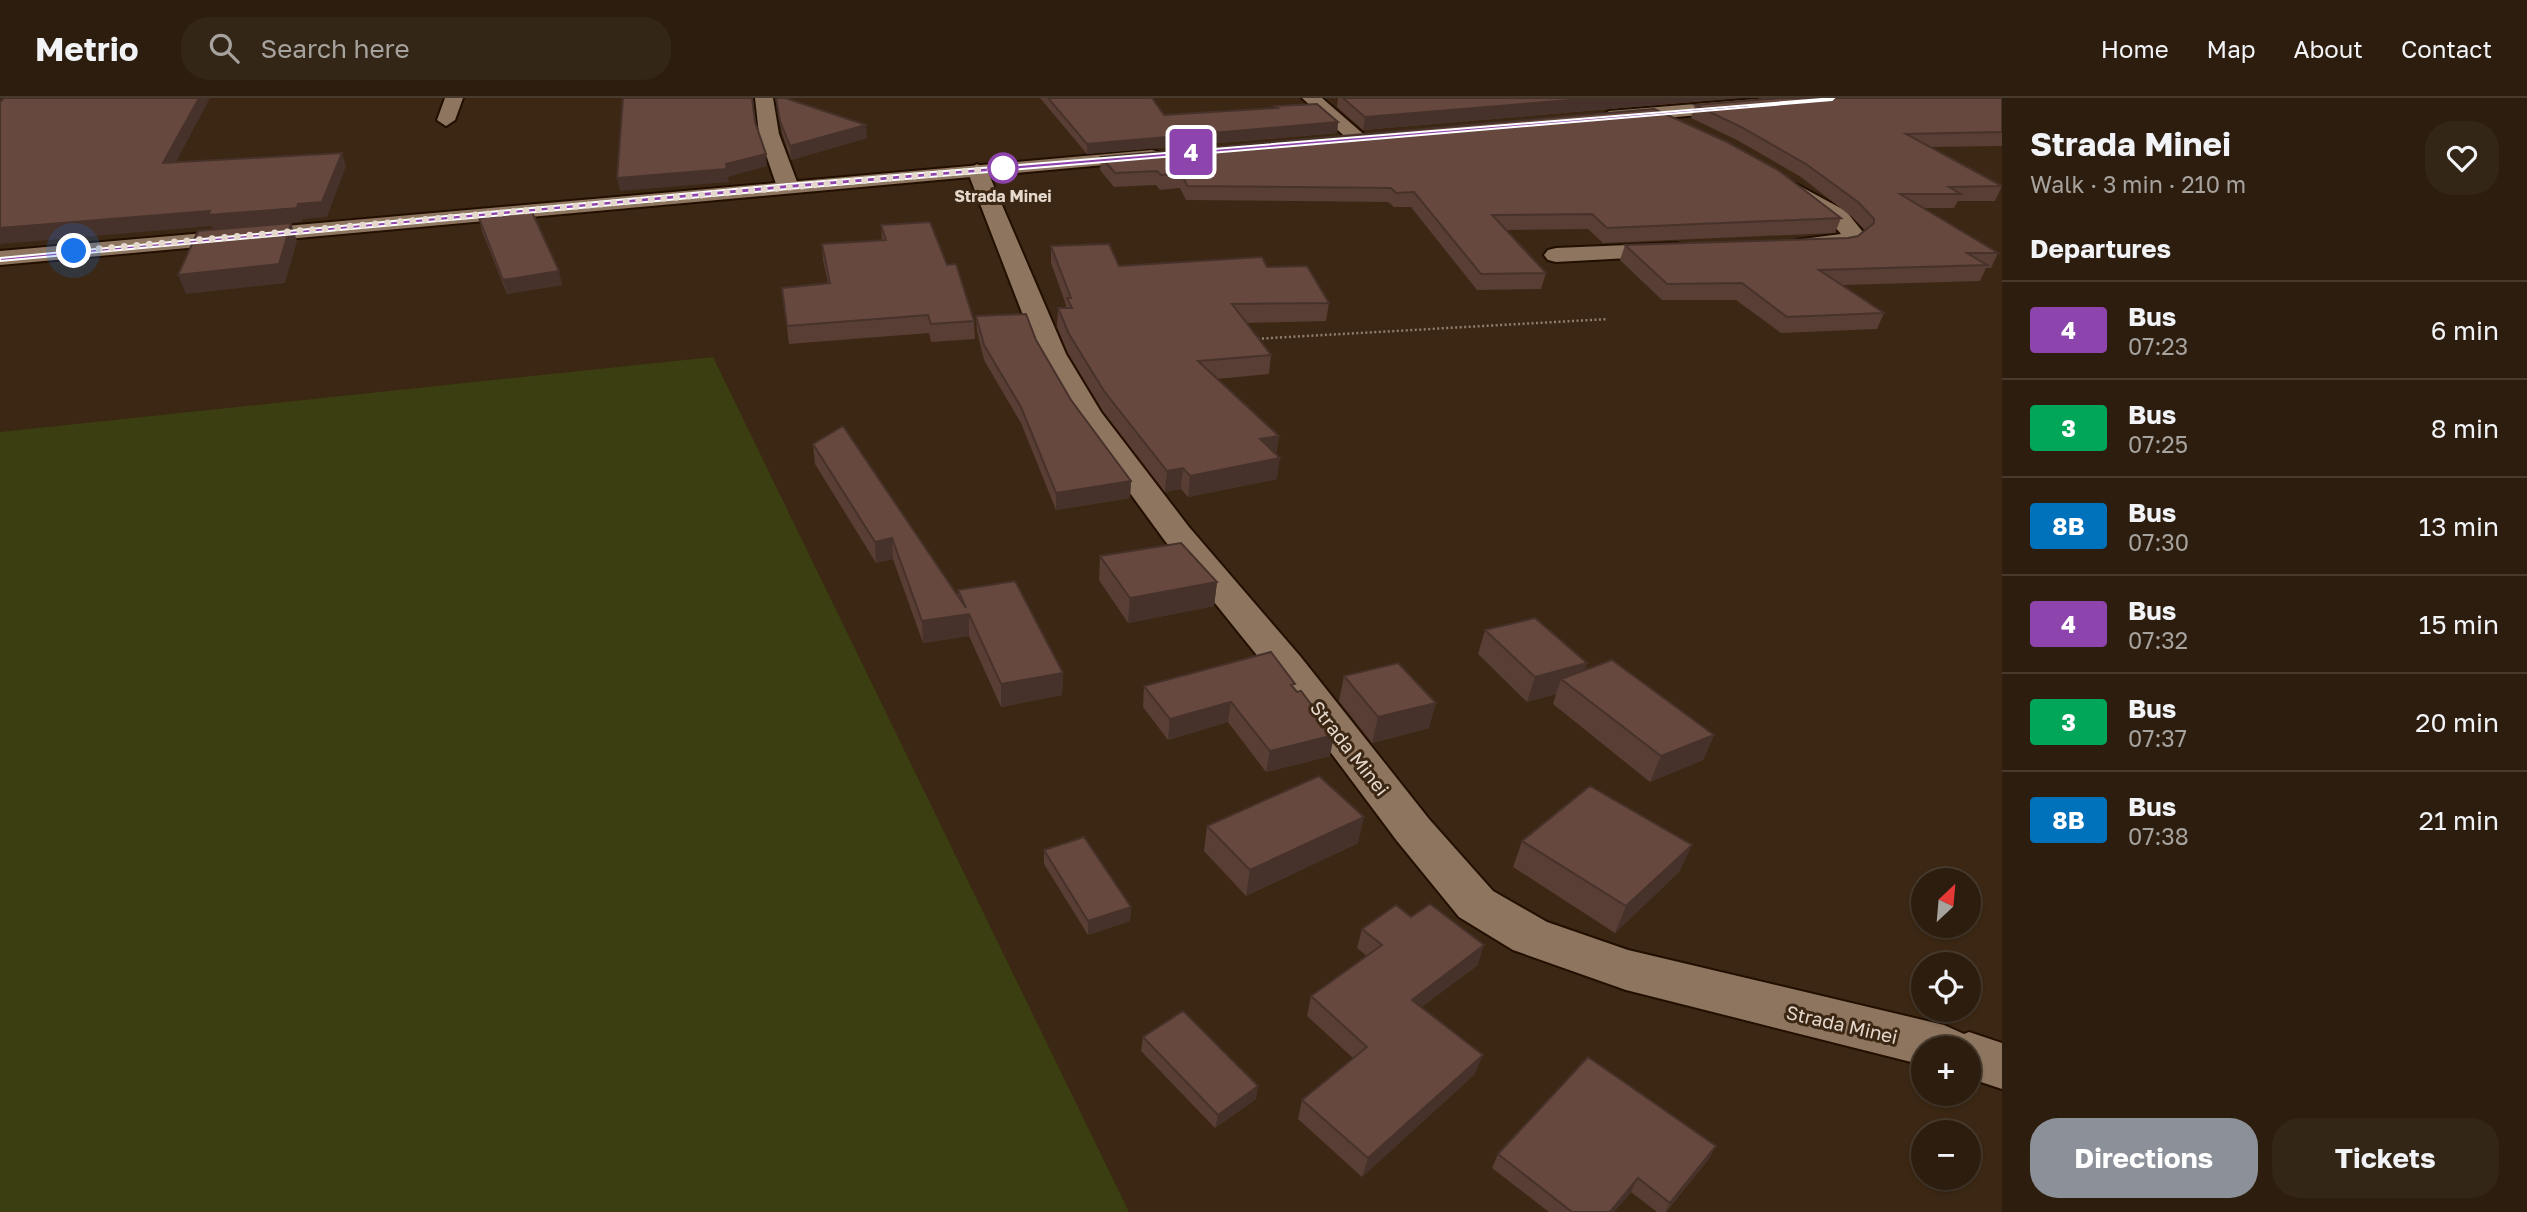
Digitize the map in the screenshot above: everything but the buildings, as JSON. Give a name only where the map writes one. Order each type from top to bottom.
[{"type":"street","points":[[446,120],[454,98]]},
{"type":"street","points":[[764,98],[769,134],[788,187]]},
{"type":"street","points":[[1311,98],[1358,138]]},
{"type":"street","points":[[1583,119],[1833,98]]},
{"type":"street","points":[[1653,113],[1691,130]]},
{"type":"street","points":[[1330,141],[1378,136]]},
{"type":"street","points":[[0,258],[1166,154]]},
{"type":"street","name":"Strada Minei","points":[[977,170],[1052,354],[1088,415],[1177,534],[1286,665],[1413,830],[1476,904],[1530,936],[1626,970],[1911,1040]]},
{"type":"street","points":[[1783,181],[1838,216],[1855,236],[1842,243],[1788,246]]},
{"type":"street","points":[[1556,255],[1692,249]]},
{"type":"street","points":[[1981,1059],[2002,1066]]},
{"type":"path","points":[[1248,339],[1608,320]]},
{"type":"green space","points":[[713,357],[1129,1212],[0,1212],[0,432]]},
{"type":"bus line","name":"4","points":[[0,258],[788,187],[1832,98]]},
{"type":"place","name":"Strada Minei","points":[[1003,168]]},
{"type":"route","points":[[74,251],[1003,168]]}]
